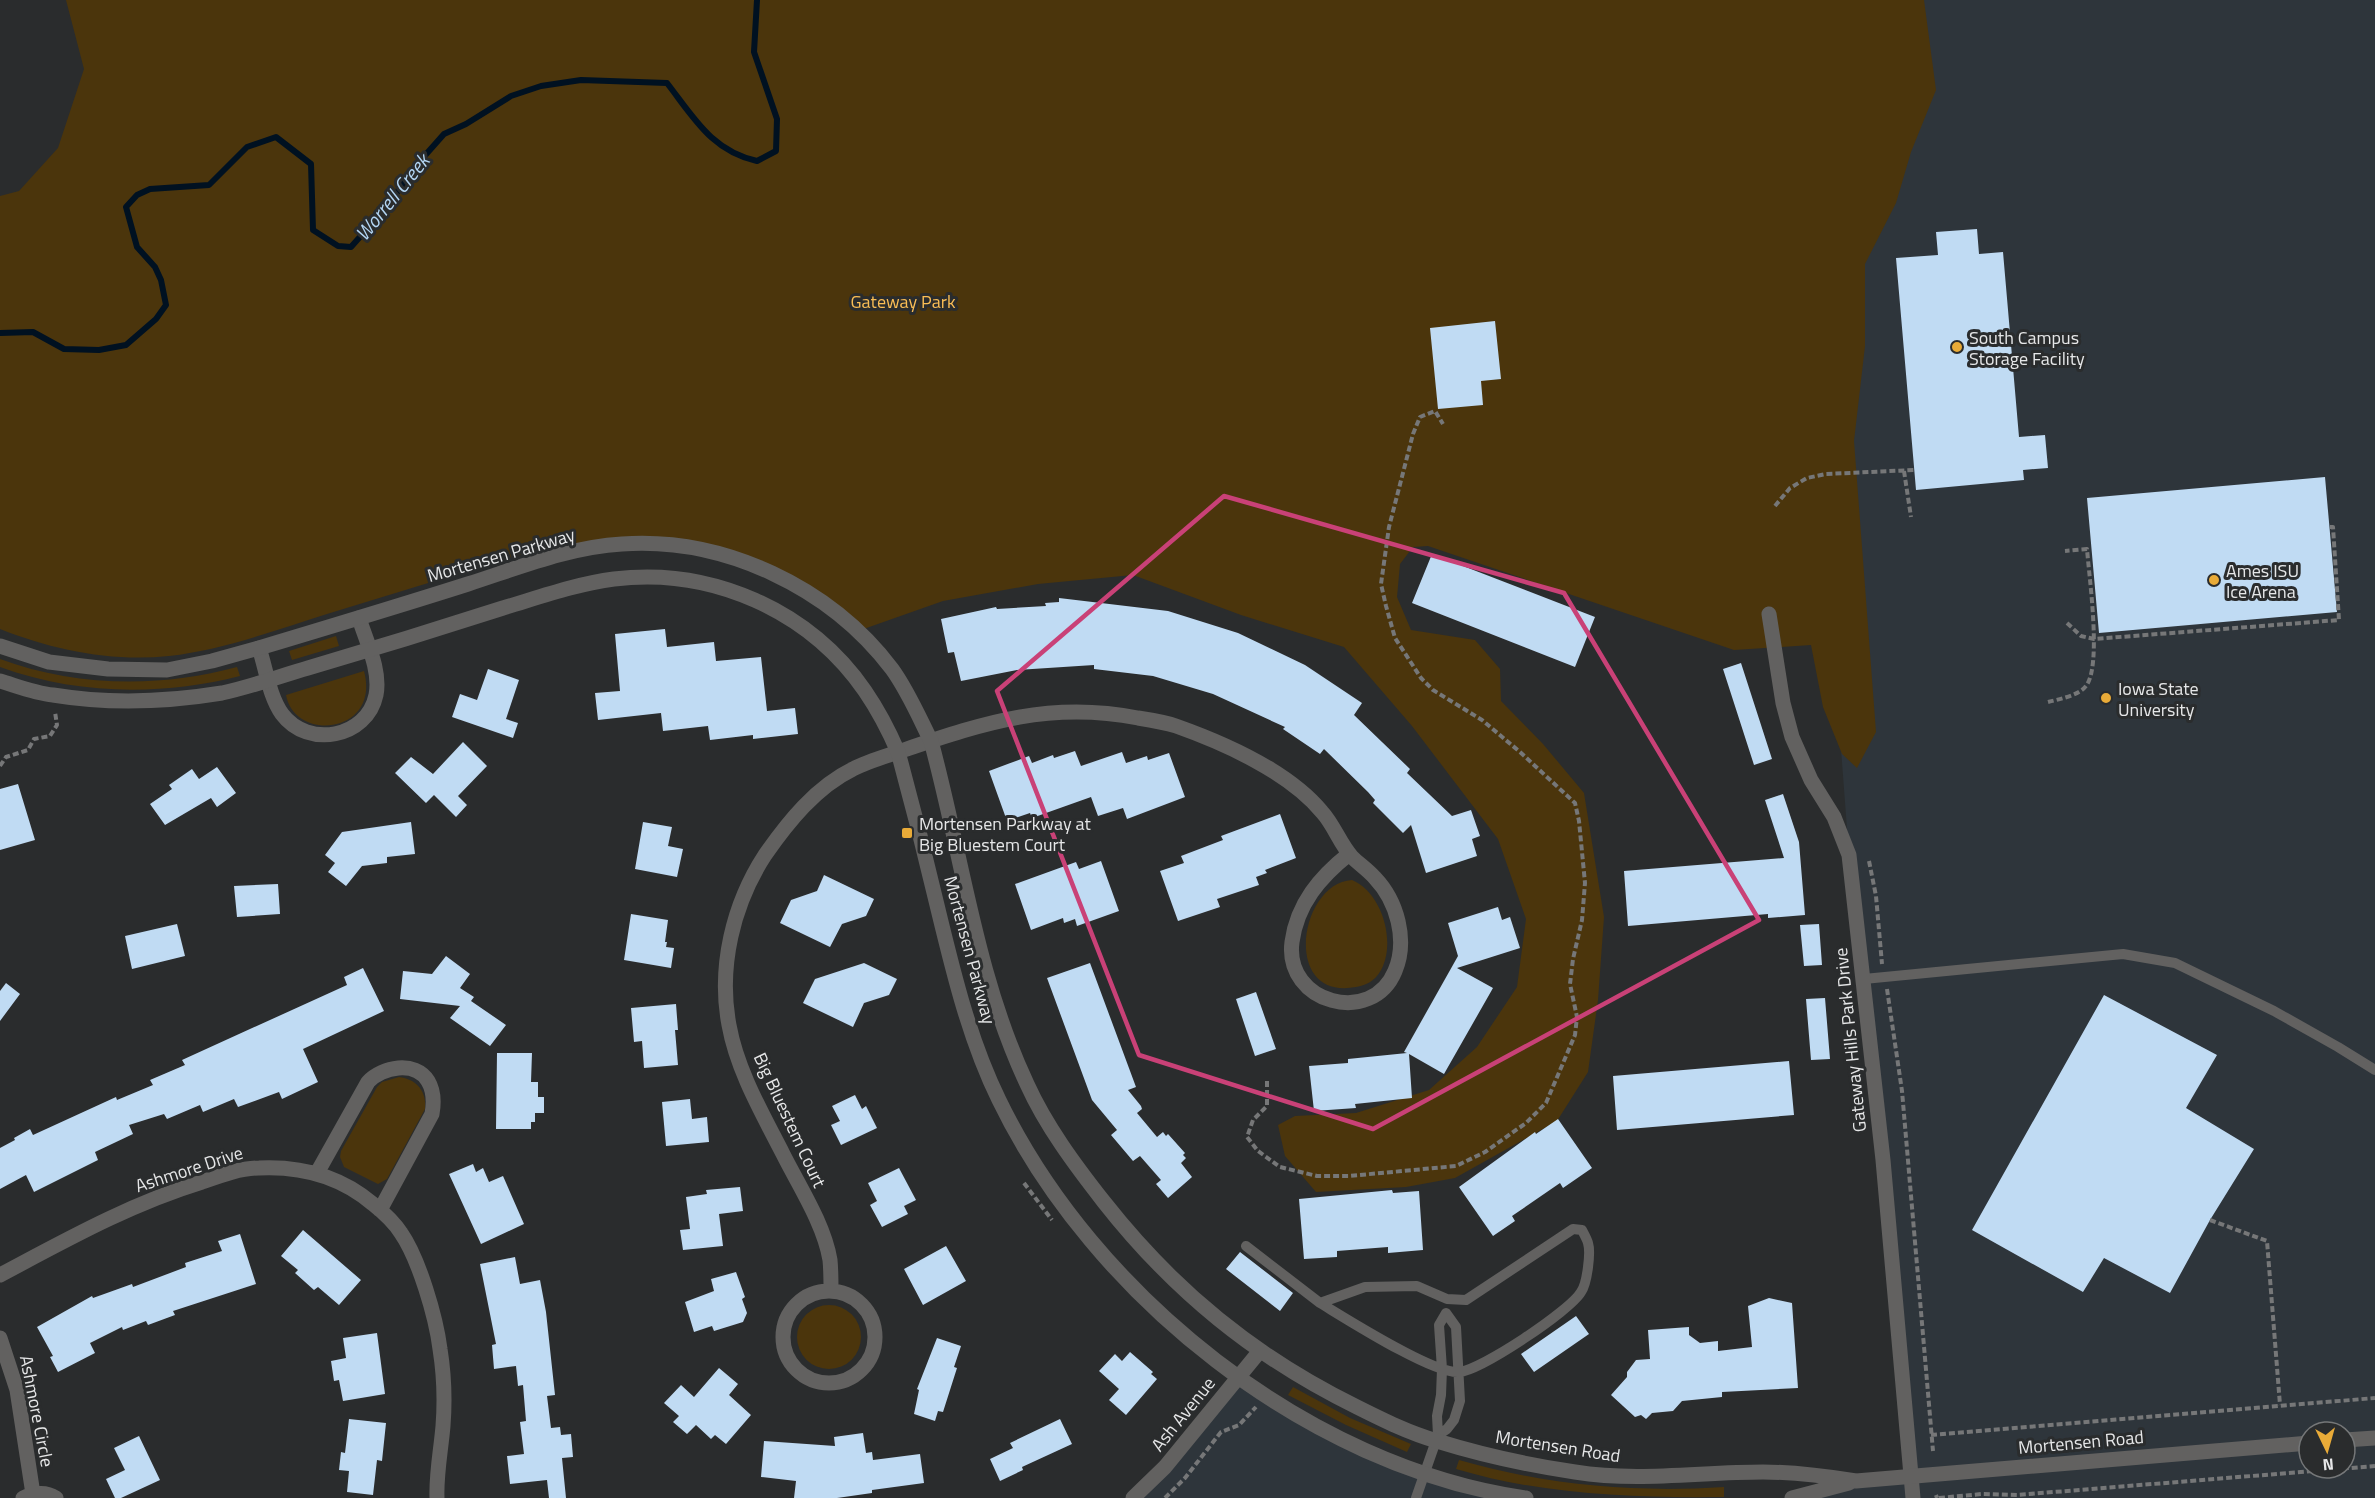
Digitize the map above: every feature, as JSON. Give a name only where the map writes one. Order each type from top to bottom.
[{"type":"street","name":"Mortensen Parkway","points":[[0,646],[49,662],[120,670],[167,670],[212,662],[563,553],[621,544],[671,544],[719,553],[767,570],[804,591],[858,631],[892,670],[915,709],[931,741],[987,977],[1027,1085],[1062,1146],[1131,1237],[1210,1315],[1259,1352],[1320,1389],[1391,1424],[1437,1438]]},
{"type":"street","name":"Mortensen Parkway","points":[[0,681],[51,695],[114,701],[174,699],[224,692],[582,585],[614,579],[661,576],[709,584],[755,598],[818,638],[865,690],[898,752],[959,990],[974,1039],[999,1101],[1033,1160],[1063,1204],[1109,1262],[1190,1341],[1238,1378],[1300,1416],[1374,1454],[1425,1474]]},
{"type":"street","name":"Gateway Hills Park Drive","points":[[1769,614],[1783,703],[1792,737],[1811,780],[1834,817],[1849,855],[1891,1249],[1913,1498]]},
{"type":"street","points":[[259,648],[281,712],[298,729],[309,734],[341,733],[365,719],[372,708],[377,683],[359,618]]},
{"type":"street","name":"Big Bluestem Court","points":[[831,1291],[830,1259],[814,1215],[762,1114],[742,1067],[729,1025],[725,971],[733,927],[751,877],[778,836],[803,806],[852,769],[982,724],[1044,712],[1110,712],[1168,724],[1221,743],[1251,759],[1296,788],[1321,809],[1349,854]]},
{"type":"street","points":[[1349,854],[1377,879],[1393,901],[1400,929],[1400,952],[1395,973],[1382,990],[1367,999],[1353,1003],[1336,1003],[1309,990],[1296,972],[1291,952],[1294,926],[1303,904],[1331,868],[1349,854]]},
{"type":"street","points":[[317,1173],[368,1082],[374,1076],[393,1068],[417,1071],[427,1080],[432,1091],[434,1101],[432,1114],[380,1210]]},
{"type":"street","name":"Ashmore Drive","points":[[0,1275],[97,1223],[170,1192],[256,1168],[291,1168],[317,1173],[339,1182],[361,1194],[380,1210],[401,1233],[419,1270],[440,1346],[444,1383],[437,1498]]},
{"type":"street","points":[[831,1291],[846,1294],[863,1307],[874,1326],[875,1341],[871,1355],[863,1367],[846,1380],[824,1383],[809,1379],[796,1370],[787,1357],[782,1342],[784,1326],[790,1311],[801,1300],[815,1293],[831,1291]]},
{"type":"street","name":"Ashmore Circle","points":[[0,1338],[17,1390],[28,1496],[43,1493],[56,1498]]},
{"type":"street","name":"Ash Avenue","points":[[1133,1498],[1165,1467],[1259,1352]]},
{"type":"street","name":"Mortensen Road","points":[[1437,1438],[1509,1460],[1579,1473],[1636,1477],[1762,1472],[1856,1480],[2297,1444]]},
{"type":"street","points":[[2357,1439],[2375,1438]]},
{"type":"street","points":[[1425,1474],[1503,1495],[1526,1498]]},
{"type":"street","name":"Mortensen Road","points":[[1792,1498],[1856,1480]]},
{"type":"lane","points":[[1864,979],[2123,954],[2165,961],[2175,963],[2274,1011],[2375,1070]]},
{"type":"lane","points":[[1246,1246],[1320,1303],[1384,1342],[1442,1369],[1459,1372],[1498,1355],[1570,1305],[1582,1292],[1587,1275],[1588,1244],[1582,1230],[1572,1229],[1466,1300],[1447,1299],[1417,1286],[1365,1287],[1320,1303]]},
{"type":"lane","points":[[1416,1498],[1437,1438],[1442,1369],[1438,1325],[1446,1313],[1447,1299]]},
{"type":"lane","points":[[1437,1438],[1454,1420],[1460,1401],[1456,1327],[1446,1313]]},
{"type":"path","points":[[1266,1082],[1267,1106],[1253,1120],[1247,1137],[1258,1151],[1280,1167],[1317,1176],[1349,1176],[1456,1166],[1485,1152],[1526,1124],[1539,1110],[1545,1103],[1575,1035],[1577,1017],[1570,984],[1573,959],[1580,937],[1585,883],[1575,803],[1482,720],[1433,690],[1421,678],[1395,638],[1383,595],[1381,584],[1389,527],[1413,434],[1420,417],[1435,411],[1443,424]]},
{"type":"path","points":[[1775,506],[1790,488],[1807,478],[1826,474],[1914,470]]},
{"type":"path","points":[[1904,471],[1911,517]]},
{"type":"path","points":[[2067,623],[2081,636],[2094,639],[2339,620],[2333,527],[2330,527]]},
{"type":"path","points":[[2048,702],[2071,695],[2085,687],[2090,677],[2094,639],[2089,548],[2066,550]]},
{"type":"path","points":[[0,766],[6,757],[28,750],[34,739],[50,736],[57,724],[54,712]]},
{"type":"path","points":[[1889,1003],[1902,1090],[1933,1451]]},
{"type":"path","points":[[2210,1220],[2267,1241],[2280,1405]]},
{"type":"path","points":[[1931,1435],[2375,1398]]},
{"type":"path","points":[[1165,1498],[1185,1478],[1221,1432],[1239,1425],[1257,1406]]},
{"type":"path","points":[[1937,1497],[1982,1494],[2017,1495],[2375,1466]]},
{"type":"highlighted area","points":[[1224,496],[1564,593],[1759,920],[1373,1129],[1139,1055],[997,691]]},
{"type":"shaded area","name":"Iowa State University","points":[[1803,0],[2375,0],[2375,1498],[1792,1498],[1911,1476],[1849,855],[1833,643]]},
{"type":"shaded area","points":[[1237,1378],[1374,1454],[1526,1498],[1133,1498]]},
{"type":"green space","name":"Gateway Park","points":[[66,0],[1924,0],[1936,90],[1911,152],[1896,203],[1865,264],[1865,346],[1854,441],[1876,732],[1857,768],[1842,754],[1823,707],[1811,645],[1734,650],[1428,546],[1413,547],[1400,564],[1397,597],[1411,630],[1475,640],[1500,669],[1501,701],[1543,744],[1584,793],[1604,917],[1598,1000],[1588,1072],[1557,1121],[1455,1178],[1406,1187],[1316,1192],[1285,1156],[1278,1125],[1295,1116],[1356,1113],[1429,1090],[1477,1047],[1517,987],[1526,919],[1498,839],[1412,726],[1344,647],[1241,615],[1133,575],[1038,584],[943,601],[858,631],[767,570],[671,544],[563,553],[562,542],[249,639],[189,653],[147,657],[104,656],[41,643],[0,629],[0,196],[19,191],[58,148],[84,69]]},
{"type":"green space","points":[[336,636],[339,646],[292,660],[289,651]]},
{"type":"green space","points":[[0,659],[58,675],[88,679],[148,681],[178,679],[237,667],[240,676],[180,687],[119,690],[59,683],[29,676],[0,667]]},
{"type":"green space","points":[[364,671],[366,692],[360,708],[349,719],[335,725],[319,725],[304,720],[293,710],[286,695]]},
{"type":"green space","points":[[1352,880],[1362,886],[1378,905],[1386,930],[1386,955],[1381,970],[1369,983],[1356,987],[1332,987],[1316,977],[1308,960],[1306,940],[1310,919],[1320,900],[1334,886]]},
{"type":"green space","points":[[399,1077],[411,1080],[419,1087],[424,1097],[425,1109],[387,1179],[378,1184],[344,1167],[340,1157],[341,1151],[377,1087],[382,1082]]},
{"type":"green space","points":[[823,1305],[835,1305],[852,1314],[859,1325],[861,1337],[859,1349],[852,1360],[835,1369],[823,1369],[811,1364],[802,1355],[797,1343],[797,1331],[802,1319],[811,1310]]},
{"type":"green space","points":[[1293,1387],[1350,1418],[1411,1444],[1407,1452],[1346,1425],[1288,1395]]},
{"type":"green space","points":[[1459,1460],[1524,1476],[1590,1485],[1657,1489],[1724,1487],[1724,1497],[1656,1497],[1555,1490],[1489,1478],[1456,1469]]},
{"type":"building","name":"South Campus Storage Facility","points":[[1977,229],[1979,254],[2003,252],[2019,437],[2045,435],[2048,468],[2023,470],[2024,480],[1916,490],[1896,258],[1938,255],[1936,232]]},
{"type":"building","points":[[1495,321],[1501,379],[1481,381],[1483,405],[1438,409],[1430,328]]},
{"type":"building","name":"Ames ISU Ice Arena","points":[[2325,477],[2337,612],[2099,633],[2087,498]]},
{"type":"building","points":[[1432,554],[1595,617],[1575,667],[1412,603]]},
{"type":"building","points":[[1059,598],[1168,611],[1238,633],[1305,665],[1362,703],[1354,715],[1410,769],[1407,773],[1452,816],[1471,810],[1480,836],[1472,839],[1477,856],[1426,873],[1411,825],[1403,833],[1373,803],[1375,800],[1368,792],[1324,749],[1320,754],[1283,729],[1285,727],[1213,694],[1153,676],[1094,669],[1094,665],[1017,670],[961,681],[954,652],[948,653],[941,619],[996,607],[997,609],[1046,606],[1045,603],[1059,602]]},
{"type":"building","points":[[665,629],[667,647],[714,642],[716,661],[761,657],[767,711],[795,708],[798,734],[753,739],[753,735],[710,740],[708,726],[663,731],[661,713],[598,720],[595,693],[620,691],[615,634]]},
{"type":"building","points":[[1741,663],[1772,759],[1754,765],[1723,669]]},
{"type":"building","points":[[488,669],[519,680],[506,719],[518,723],[513,738],[452,717],[460,694],[477,700]]},
{"type":"building","points":[[463,742],[487,766],[458,796],[467,805],[456,817],[434,795],[426,803],[395,773],[411,757],[433,774]]},
{"type":"building","points":[[1075,751],[1081,766],[1122,752],[1126,763],[1147,756],[1148,760],[1169,753],[1185,797],[1127,819],[1123,808],[1098,816],[1091,797],[1032,818],[1030,813],[1007,821],[989,771],[1029,756],[1032,763],[1053,755],[1054,758]]},
{"type":"building","points":[[217,767],[236,793],[217,807],[211,798],[165,825],[150,804],[172,789],[169,785],[192,769],[199,779]]},
{"type":"building","points":[[18,784],[35,840],[0,850],[0,789]]},
{"type":"building","points":[[1783,794],[1799,842],[1805,915],[1768,918],[1768,914],[1628,926],[1624,871],[1784,858],[1765,800]]},
{"type":"building","points":[[1280,814],[1296,858],[1265,870],[1267,873],[1256,877],[1259,885],[1217,899],[1220,907],[1178,921],[1160,871],[1184,863],[1181,856],[1223,840],[1221,836]]},
{"type":"building","points":[[411,822],[415,854],[387,857],[387,863],[362,866],[346,886],[328,872],[335,863],[325,855],[342,832]]},
{"type":"building","points":[[643,822],[672,827],[668,846],[683,849],[677,877],[635,869]]},
{"type":"building","points":[[1101,861],[1119,911],[1077,926],[1075,919],[1064,923],[1063,918],[1031,930],[1015,884],[1076,862],[1079,869]]},
{"type":"building","points":[[824,875],[874,899],[866,916],[842,924],[830,947],[780,923],[791,900],[817,891]]},
{"type":"building","points":[[278,884],[280,914],[237,917],[234,886]]},
{"type":"building","points":[[1498,907],[1502,920],[1510,917],[1520,948],[1457,968],[1493,988],[1444,1074],[1409,1054],[1412,1098],[1355,1104],[1356,1108],[1314,1111],[1309,1066],[1348,1063],[1348,1059],[1407,1053],[1404,1052],[1458,956],[1448,923]]},
{"type":"building","points":[[631,914],[668,920],[665,942],[667,942],[666,947],[674,948],[671,968],[624,960]]},
{"type":"building","points":[[177,924],[185,956],[132,969],[125,936]]},
{"type":"building","points":[[1819,924],[1822,965],[1804,966],[1800,925]]},
{"type":"building","points":[[446,956],[470,974],[460,988],[474,997],[471,1001],[506,1025],[490,1046],[450,1018],[460,1006],[400,999],[403,971],[432,974]]},
{"type":"building","points":[[864,963],[897,979],[889,995],[864,1003],[853,1027],[803,1003],[815,979]]},
{"type":"building","points":[[1090,963],[1136,1087],[1128,1090],[1141,1106],[1142,1109],[1137,1113],[1157,1137],[1163,1132],[1166,1136],[1168,1134],[1185,1153],[1183,1155],[1186,1158],[1181,1163],[1192,1177],[1168,1198],[1156,1184],[1161,1180],[1140,1156],[1133,1161],[1111,1135],[1117,1130],[1092,1100],[1047,978]]},
{"type":"building","points":[[363,968],[384,1011],[303,1049],[318,1082],[282,1099],[279,1092],[238,1107],[234,1099],[203,1112],[200,1105],[167,1119],[164,1114],[129,1125],[133,1134],[95,1152],[98,1160],[34,1192],[26,1175],[0,1189],[0,1148],[15,1140],[14,1138],[30,1129],[33,1135],[116,1097],[117,1100],[153,1085],[150,1080],[185,1065],[182,1060],[347,985],[344,977]]},
{"type":"building","points":[[6,983],[20,994],[0,1021],[0,991]]},
{"type":"building","points":[[1256,992],[1276,1049],[1255,1056],[1236,999]]},
{"type":"building","points":[[2104,995],[2217,1055],[2186,1108],[2254,1149],[2210,1220],[2170,1293],[2104,1258],[2083,1292],[1972,1230]]},
{"type":"building","points":[[1825,998],[1830,1059],[1811,1060],[1806,999]]},
{"type":"building","points":[[676,1004],[678,1030],[675,1030],[678,1065],[644,1068],[642,1041],[634,1042],[631,1008]]},
{"type":"building","points":[[497,1053],[532,1053],[531,1082],[538,1082],[538,1097],[544,1097],[544,1113],[535,1113],[535,1122],[531,1122],[531,1129],[496,1129]]},
{"type":"building","points":[[1789,1061],[1794,1115],[1617,1130],[1613,1076]]},
{"type":"building","points":[[855,1095],[862,1109],[866,1106],[877,1128],[841,1145],[831,1125],[840,1121],[832,1106]]},
{"type":"building","points":[[690,1099],[692,1119],[707,1117],[709,1142],[666,1146],[662,1102]]},
{"type":"building","points":[[1558,1119],[1592,1168],[1563,1188],[1560,1183],[1512,1216],[1515,1221],[1493,1236],[1459,1187],[1535,1132],[1536,1134]]},
{"type":"building","points":[[473,1164],[476,1172],[483,1168],[489,1182],[503,1176],[524,1224],[481,1244],[449,1174]]},
{"type":"building","points":[[899,1168],[916,1200],[904,1206],[908,1214],[882,1227],[870,1205],[877,1201],[868,1183]]},
{"type":"building","points":[[740,1187],[743,1211],[719,1214],[723,1246],[683,1250],[680,1230],[690,1229],[686,1197],[707,1194],[706,1190]]},
{"type":"building","points":[[1392,1190],[1393,1193],[1419,1191],[1423,1250],[1388,1253],[1388,1247],[1337,1251],[1337,1257],[1304,1259],[1299,1199]]},
{"type":"building","points":[[303,1230],[361,1280],[339,1305],[318,1287],[314,1290],[295,1273],[298,1270],[281,1256]]},
{"type":"building","points":[[240,1234],[256,1284],[173,1311],[175,1315],[148,1325],[146,1321],[123,1330],[122,1327],[90,1343],[95,1353],[58,1372],[50,1357],[53,1356],[37,1327],[92,1296],[93,1298],[132,1284],[133,1287],[186,1267],[185,1263],[222,1251],[218,1241]]},
{"type":"building","points":[[946,1246],[966,1281],[923,1305],[904,1269]]},
{"type":"building","points":[[1240,1252],[1293,1293],[1280,1311],[1226,1269]]},
{"type":"building","points":[[515,1257],[520,1284],[540,1280],[546,1312],[555,1395],[547,1396],[551,1428],[560,1427],[561,1435],[571,1434],[573,1457],[562,1458],[566,1498],[549,1498],[547,1480],[510,1484],[507,1456],[524,1454],[520,1422],[526,1421],[523,1385],[518,1386],[516,1366],[494,1369],[492,1345],[496,1344],[480,1264]]},
{"type":"building","points":[[736,1272],[745,1297],[742,1299],[747,1313],[743,1322],[714,1331],[712,1326],[694,1332],[685,1302],[714,1291],[711,1279]]},
{"type":"building","points":[[1769,1298],[1792,1303],[1798,1388],[1722,1392],[1722,1397],[1682,1401],[1673,1411],[1652,1413],[1646,1419],[1641,1415],[1635,1417],[1611,1395],[1627,1377],[1627,1372],[1636,1360],[1650,1359],[1648,1330],[1689,1327],[1689,1335],[1700,1343],[1718,1341],[1718,1351],[1752,1347],[1748,1306]]},
{"type":"building","points":[[1576,1316],[1589,1334],[1534,1372],[1521,1354]]},
{"type":"building","points":[[377,1333],[385,1394],[343,1401],[339,1380],[334,1381],[331,1361],[346,1358],[343,1338]]},
{"type":"building","points":[[937,1338],[961,1346],[954,1367],[957,1368],[943,1412],[938,1411],[935,1421],[914,1414],[919,1390],[917,1389]]},
{"type":"building","points":[[1130,1352],[1153,1372],[1151,1374],[1157,1379],[1126,1415],[1109,1400],[1119,1389],[1099,1371],[1115,1354],[1122,1361]]},
{"type":"building","points":[[719,1368],[738,1384],[729,1395],[751,1415],[726,1444],[715,1435],[711,1439],[696,1425],[687,1434],[673,1422],[679,1416],[664,1403],[681,1385],[694,1397]]},
{"type":"building","points":[[349,1419],[386,1423],[382,1461],[377,1460],[373,1495],[347,1492],[349,1471],[339,1470],[341,1452],[345,1453]]},
{"type":"building","points":[[1060,1419],[1072,1444],[1022,1467],[1023,1470],[1000,1481],[990,1459],[1013,1448],[1010,1443]]},
{"type":"building","points":[[863,1433],[866,1453],[872,1452],[873,1460],[920,1454],[924,1483],[872,1490],[872,1493],[837,1498],[794,1498],[796,1481],[761,1477],[764,1441],[835,1446],[834,1437]]},
{"type":"building","points":[[139,1436],[160,1480],[121,1498],[115,1498],[106,1479],[125,1470],[114,1448]]},
{"type":"waterway","name":"Worrell Creek","points":[[0,333],[33,332],[64,349],[99,350],[126,345],[156,319],[166,305],[161,280],[155,267],[137,247],[126,207],[137,195],[150,189],[209,185],[247,147],[276,137],[311,164],[313,230],[338,246],[351,247],[389,204],[413,169],[444,134],[466,124],[511,96],[541,86],[581,80],[667,83],[695,120],[716,141],[728,150],[757,161],[776,151],[777,119],[754,52],[757,0]]},
{"type":"place","name":"South Campus Storage Facility","points":[[1957,347]]},
{"type":"place","name":"Ames ISU Ice Arena","points":[[2214,580]]},
{"type":"place","name":"Iowa State University","points":[[2106,698]]},
{"type":"place","name":"Mortensen Parkway at Big Bluestem Court","points":[[907,833]]}]
